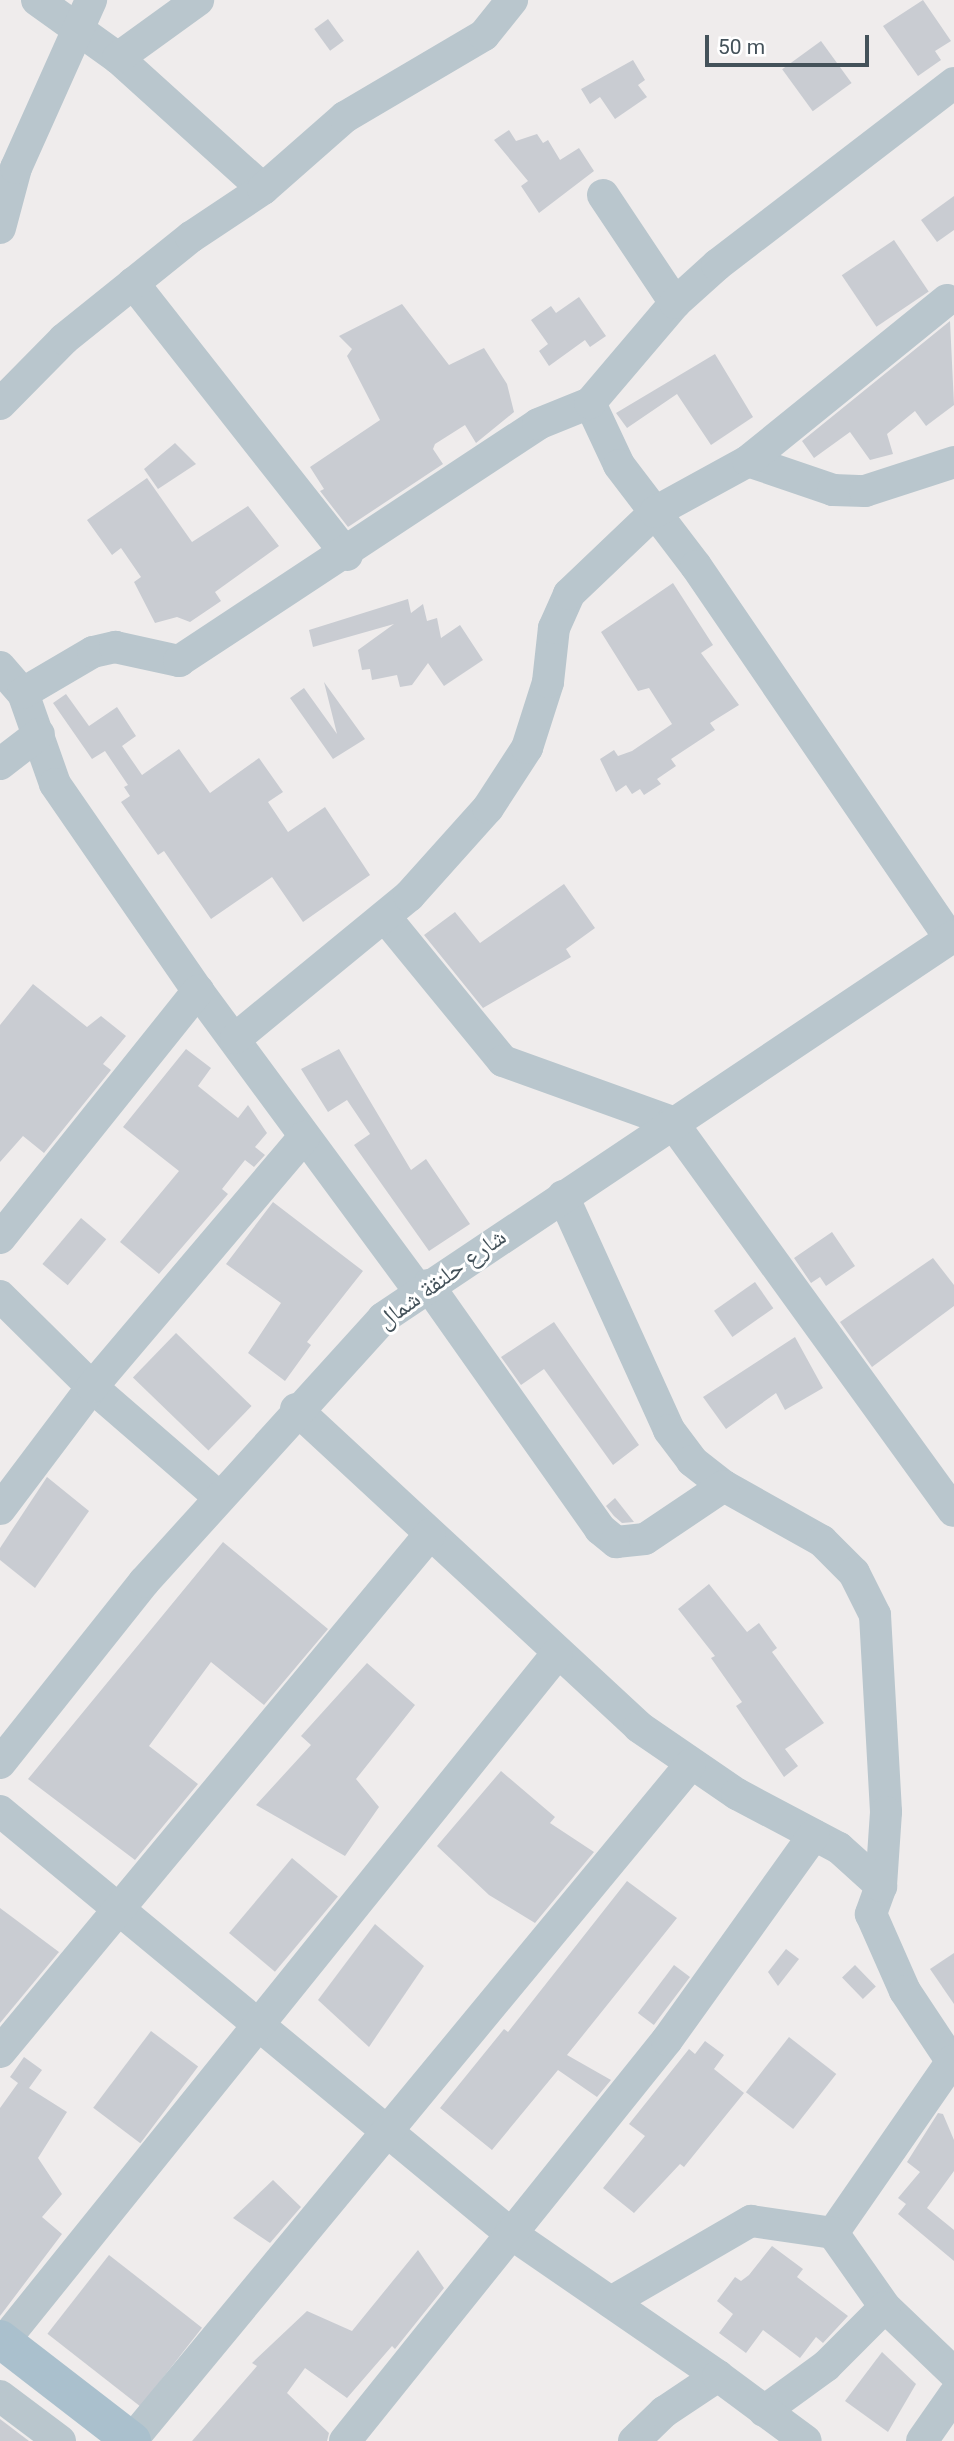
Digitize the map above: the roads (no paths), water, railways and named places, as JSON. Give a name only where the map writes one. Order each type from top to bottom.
[{"type":"main road","points":[[10,2347],[132,2441]]},
{"type":"street","points":[[37,0],[75,30],[118,58],[263,189]]},
{"type":"street","points":[[0,228],[16,168],[75,30],[91,0]]},
{"type":"street","points":[[118,58],[198,0]]},
{"type":"street","points":[[0,404],[64,339],[133,283],[263,189],[345,117],[484,35],[512,0]]},
{"type":"street","points":[[23,693],[104,650],[179,661],[346,555],[538,424],[590,403],[675,303],[788,208],[954,83]]},
{"type":"street","points":[[603,195],[675,303]]},
{"type":"street","points":[[133,283],[346,555]]},
{"type":"street","points":[[236,1038],[385,917],[488,808],[527,748],[548,682],[554,628],[569,594],[655,512],[748,461],[947,300]]},
{"type":"street","points":[[590,403],[619,465],[655,512],[952,938]]},
{"type":"street","points":[[748,461],[833,490],[864,491],[954,462]]},
{"type":"street","points":[[0,667],[23,693],[55,784],[198,991],[236,1038],[304,1137],[423,1288],[600,1529],[617,1542],[645,1539],[724,1486]]},
{"type":"street","points":[[0,764],[39,734]]},
{"type":"street","points":[[385,917],[503,1061],[672,1122],[954,1511]]},
{"type":"street","name":"شارع حلنقة شمال","points":[[0,1763],[219,1497],[296,1409],[383,1318],[423,1288],[952,938]]},
{"type":"street","points":[[0,1238],[198,991]]},
{"type":"street","points":[[0,1508],[92,1387],[304,1137]]},
{"type":"street","points":[[563,1196],[669,1430],[692,1461],[724,1486],[822,1541],[854,1573],[875,1615],[886,1812],[881,1886],[871,1914],[905,1991],[953,2063],[833,2233]]},
{"type":"street","points":[[0,1296],[92,1387],[219,1497]]},
{"type":"street","points":[[296,1409],[557,1654],[690,1765],[839,1848],[881,1886]]},
{"type":"street","points":[[0,2052],[430,1534]]},
{"type":"street","points":[[0,2390],[10,2347],[557,1654]]},
{"type":"street","points":[[132,2441],[690,1765]]},
{"type":"street","points":[[0,1811],[510,2233],[718,2376],[806,2441]]},
{"type":"street","points":[[345,2441],[667,2040],[814,1835]]},
{"type":"street","points":[[611,2302],[751,2221],[833,2233],[885,2307],[954,2373]]},
{"type":"street","points":[[764,2411],[826,2366],[885,2307]]},
{"type":"street","points":[[634,2441],[664,2412],[718,2376]]},
{"type":"street","points":[[922,2441],[954,2395]]},
{"type":"street","points":[[0,2396],[60,2441]]}]
